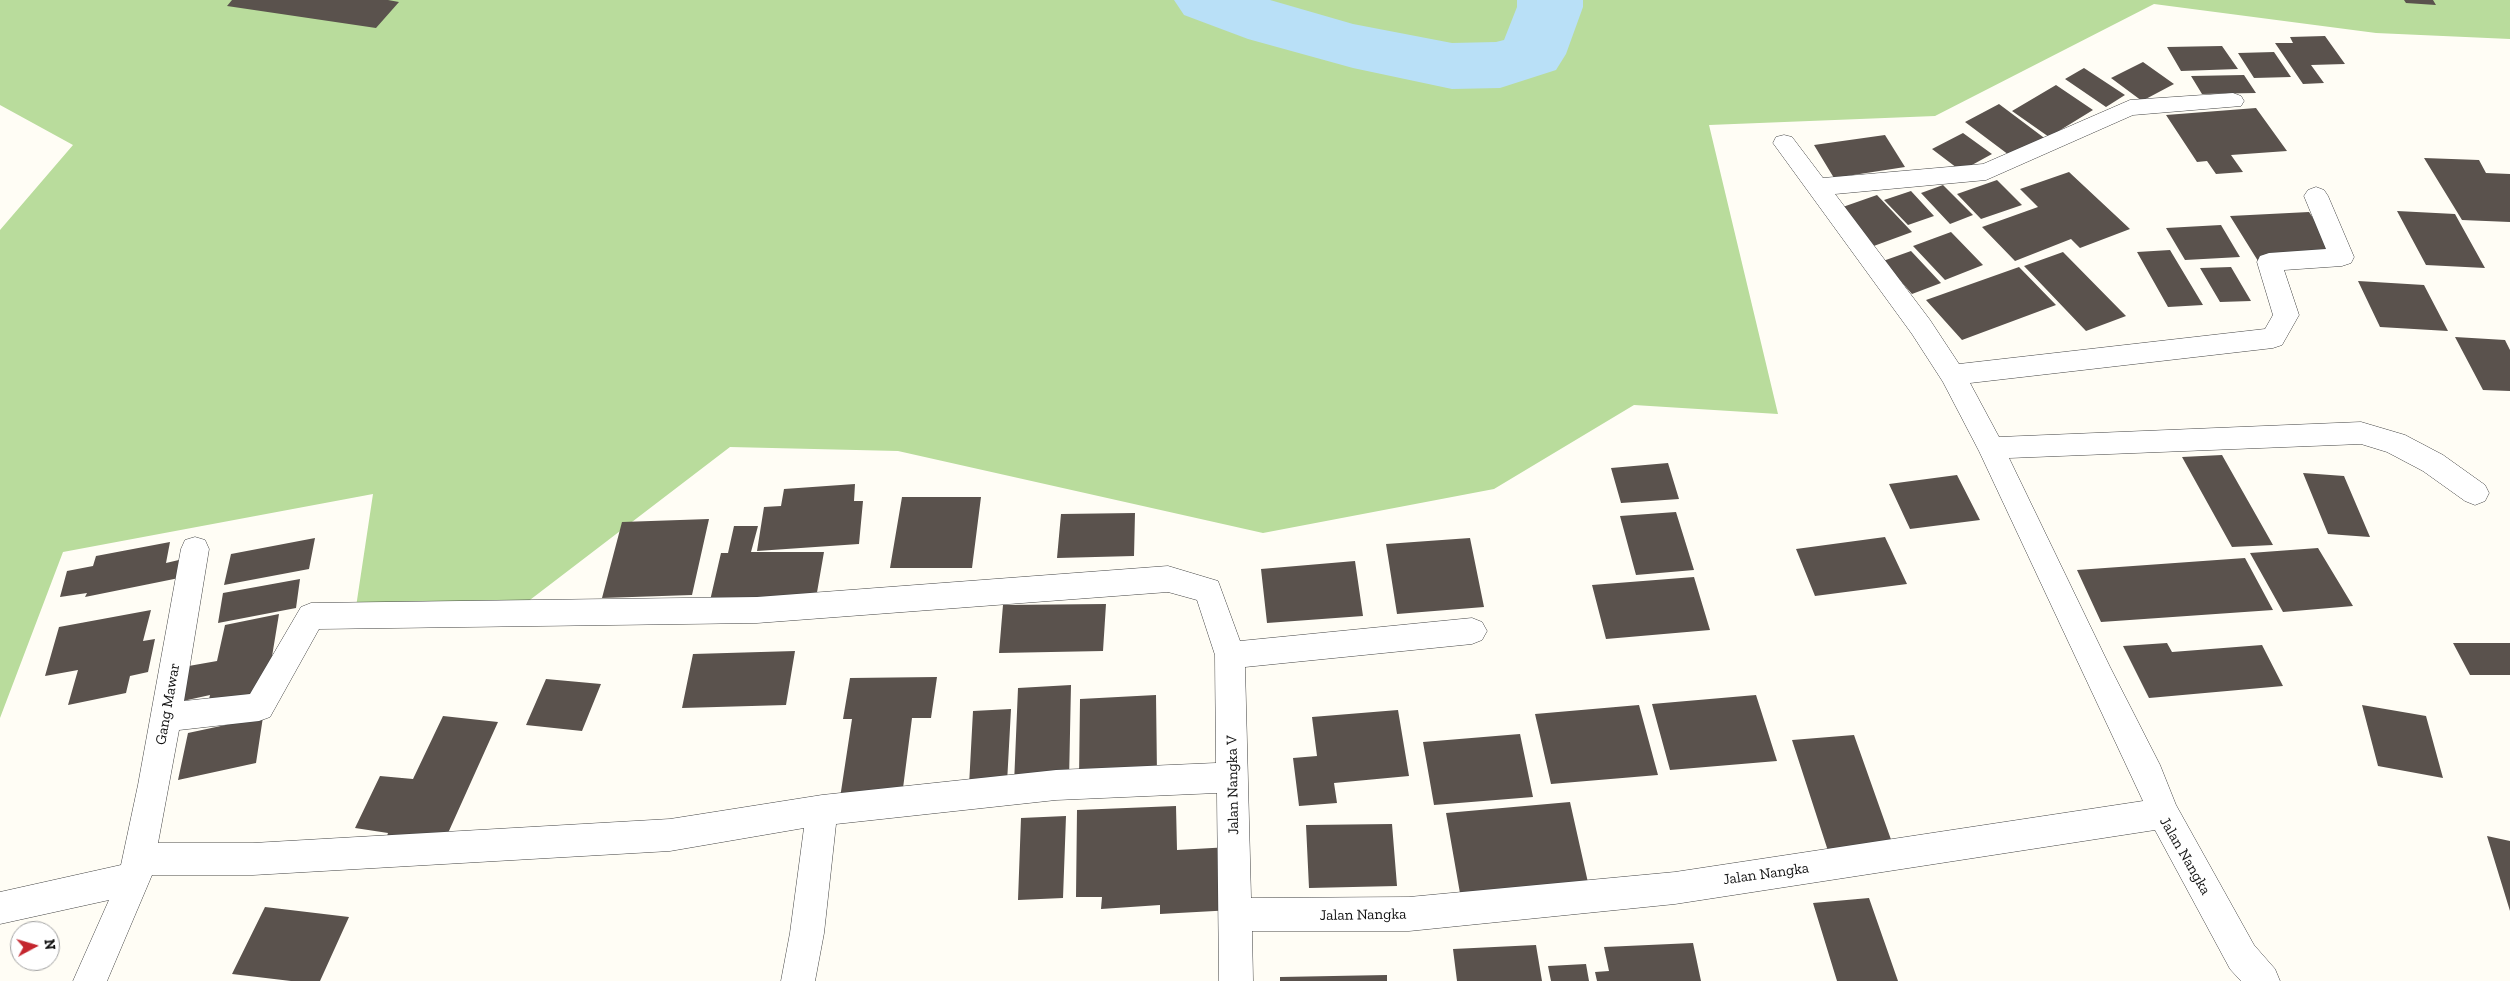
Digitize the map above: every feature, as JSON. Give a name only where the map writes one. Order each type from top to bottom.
[{"type":"street","points":[[1816,187],[1986,172],[2130,108],[2233,101]]},
{"type":"street","points":[[1784,143],[1921,327],[1952,376],[1991,448],[2099,677],[2149,776],[2163,813]]},
{"type":"street","points":[[1952,376],[2273,338],[2286,315],[2269,262],[2342,257],[2316,196]]},
{"type":"street","points":[[1991,448],[2361,433],[2394,443],[2433,463],[2475,493]]},
{"type":"street","name":"Gang Mawar","points":[[90,981],[137,869],[195,549]]},
{"type":"street","name":"Jalan Nangka V","points":[[166,717],[259,707],[311,616],[757,610],[1168,579],[1208,590],[1230,655],[1236,914]]},
{"type":"street","points":[[1230,655],[1472,631]]},
{"type":"street","points":[[0,908],[137,869],[253,859],[670,835],[822,810],[1056,784],[1232,777]]},
{"type":"street","points":[[798,981],[807,933],[822,810]]},
{"type":"street","name":"Jalan Nangka","points":[[1236,914],[1409,914],[1675,888],[2163,813],[2242,957],[2263,981]]},
{"type":"street","points":[[1236,914],[1236,981]]},
{"type":"green space","points":[[0,0],[2510,0],[2510,39],[2376,33],[2154,4],[1935,116],[1709,125],[1778,414],[1634,405],[1494,489],[1263,533],[898,451],[730,447],[522,606],[356,607],[373,494],[63,552],[0,718],[0,230],[73,145],[0,105]]},
{"type":"building","points":[[232,0],[388,0],[399,2],[376,28],[227,6]]},
{"type":"building","points":[[2404,0],[2433,0],[2436,5],[2406,3]]},
{"type":"building","points":[[2325,36],[2345,64],[2311,65],[2324,83],[2303,84],[2275,43],[2293,43],[2290,37]]},
{"type":"building","points":[[2222,46],[2238,69],[2181,71],[2167,47]]},
{"type":"building","points":[[2274,52],[2291,77],[2254,78],[2238,53]]},
{"type":"building","points":[[2143,62],[2174,84],[2142,101],[2111,78]]},
{"type":"building","points":[[2084,68],[2125,95],[2106,107],[2065,79]]},
{"type":"building","points":[[2244,75],[2256,93],[2202,94],[2191,76]]},
{"type":"building","points":[[2056,85],[2093,110],[2049,137],[2012,111]]},
{"type":"building","points":[[1999,104],[2047,140],[2013,158],[1965,122]]},
{"type":"building","points":[[2256,108],[2287,151],[2231,155],[2243,172],[2216,174],[2207,161],[2197,162],[2166,115]]},
{"type":"building","points":[[1963,133],[1992,154],[1961,171],[1932,149]]},
{"type":"building","points":[[1885,135],[1905,167],[1834,178],[1814,145]]},
{"type":"building","points":[[2424,158],[2479,160],[2486,173],[2510,174],[2510,222],[2462,220]]},
{"type":"building","points":[[2069,172],[2130,229],[2080,248],[2071,239],[2015,261],[1982,227],[2038,207],[2020,189]]},
{"type":"building","points":[[1997,180],[2022,205],[1981,219],[1957,194]]},
{"type":"building","points":[[1943,185],[1973,215],[1950,224],[1921,193]]},
{"type":"building","points":[[1911,191],[1934,216],[1908,225],[1884,200]]},
{"type":"building","points":[[1877,195],[1912,232],[1871,247],[1837,209]]},
{"type":"building","points":[[2397,211],[2455,214],[2485,268],[2426,265]]},
{"type":"building","points":[[2309,212],[2339,256],[2258,261],[2230,216]]},
{"type":"building","points":[[2221,225],[2240,257],[2185,260],[2166,228]]},
{"type":"building","points":[[1951,232],[1983,265],[1945,280],[1913,246]]},
{"type":"building","points":[[2170,250],[2203,305],[2168,307],[2137,252]]},
{"type":"building","points":[[1911,251],[1941,283],[1912,294],[1883,261]]},
{"type":"building","points":[[2063,252],[2126,316],[2086,331],[2024,266]]},
{"type":"building","points":[[2019,267],[2056,305],[1962,340],[1926,300]]},
{"type":"building","points":[[2231,267],[2251,301],[2220,302],[2200,268]]},
{"type":"building","points":[[2358,281],[2424,285],[2448,331],[2380,327]]},
{"type":"building","points":[[2455,337],[2505,340],[2510,350],[2510,391],[2483,390]]},
{"type":"building","points":[[2222,455],[2273,545],[2232,547],[2182,457]]},
{"type":"building","points":[[1668,463],[1679,499],[1621,503],[1611,468]]},
{"type":"building","points":[[2303,473],[2344,476],[2370,537],[2328,534]]},
{"type":"building","points":[[1957,475],[1980,520],[1910,529],[1889,484]]},
{"type":"building","points":[[855,484],[854,501],[863,501],[859,544],[757,551],[764,507],[781,506],[784,489]]},
{"type":"building","points":[[902,497],[981,497],[972,568],[890,568]]},
{"type":"building","points":[[1676,512],[1694,570],[1636,575],[1620,516]]},
{"type":"building","points":[[1135,513],[1134,556],[1057,558],[1061,514]]},
{"type":"building","points":[[709,519],[692,595],[602,598],[622,522]]},
{"type":"building","points":[[734,526],[758,526],[751,552],[824,552],[815,604],[709,605],[721,553],[728,553]]},
{"type":"building","points":[[1885,537],[1907,584],[1815,596],[1796,549]]},
{"type":"building","points":[[315,538],[309,569],[224,585],[231,554]]},
{"type":"building","points":[[1470,538],[1484,607],[1397,614],[1386,544]]},
{"type":"building","points":[[170,542],[166,563],[183,559],[179,578],[85,597],[87,593],[60,597],[67,571],[93,566],[96,556]]},
{"type":"building","points":[[2318,548],[2353,606],[2283,612],[2250,553]]},
{"type":"building","points":[[2245,558],[2273,610],[2101,622],[2077,570]]},
{"type":"building","points":[[1355,561],[1363,616],[1267,623],[1261,569]]},
{"type":"building","points":[[1694,577],[1710,630],[1606,639],[1592,585]]},
{"type":"building","points":[[300,579],[296,608],[218,623],[223,593]]},
{"type":"building","points":[[1106,604],[1103,651],[999,653],[1003,605]]},
{"type":"building","points":[[151,610],[143,641],[155,639],[148,672],[130,676],[126,693],[68,705],[78,670],[45,676],[59,627]]},
{"type":"building","points":[[279,614],[266,693],[208,704],[210,695],[174,703],[183,667],[217,661],[225,625]]},
{"type":"building","points":[[2167,643],[2172,652],[2262,645],[2283,686],[2149,698],[2123,646]]},
{"type":"building","points":[[2453,643],[2510,643],[2510,675],[2470,675]]},
{"type":"building","points":[[795,651],[786,705],[682,708],[693,654]]},
{"type":"building","points":[[937,677],[931,718],[912,718],[902,796],[840,798],[852,719],[843,719],[850,678]]},
{"type":"building","points":[[546,679],[601,684],[582,731],[526,725]]},
{"type":"building","points":[[1071,685],[1069,781],[1014,784],[1018,688]]},
{"type":"building","points":[[1156,695],[1157,775],[1079,779],[1080,699]]},
{"type":"building","points":[[1756,695],[1777,761],[1670,770],[1652,704]]},
{"type":"building","points":[[1639,705],[1658,775],[1551,784],[1535,714]]},
{"type":"building","points":[[2362,705],[2426,716],[2443,778],[2378,766]]},
{"type":"building","points":[[1011,709],[1007,783],[969,786],[973,711]]},
{"type":"building","points":[[1398,710],[1409,776],[1334,783],[1337,803],[1299,806],[1293,758],[1317,756],[1312,717]]},
{"type":"building","points":[[443,716],[498,722],[444,842],[387,836],[388,833],[355,828],[380,776],[413,779]]},
{"type":"building","points":[[263,717],[256,763],[178,780],[188,733]]},
{"type":"building","points":[[1520,734],[1533,797],[1434,805],[1423,742]]},
{"type":"building","points":[[1854,735],[1894,848],[1829,854],[1792,740]]},
{"type":"building","points":[[1570,802],[1589,887],[1461,899],[1446,813]]},
{"type":"building","points":[[1176,806],[1177,850],[1230,847],[1233,910],[1160,914],[1160,905],[1101,909],[1102,897],[1076,897],[1077,810]]},
{"type":"building","points":[[1066,816],[1063,898],[1018,900],[1021,818]]},
{"type":"building","points":[[1392,824],[1397,886],[1309,888],[1306,825]]},
{"type":"building","points":[[2487,836],[2510,841],[2510,911]]},
{"type":"building","points":[[1869,898],[1898,981],[1837,981],[1813,903]]},
{"type":"building","points":[[265,907],[349,917],[320,981],[291,981],[232,974]]},
{"type":"building","points":[[1693,943],[1701,981],[1597,981],[1595,972],[1609,971],[1604,947]]},
{"type":"building","points":[[1536,945],[1542,981],[1457,981],[1453,949]]},
{"type":"building","points":[[1586,964],[1589,981],[1551,981],[1548,966]]},
{"type":"building","points":[[1387,975],[1387,981],[1280,981],[1280,977]]},
{"type":"waterway","points":[[1207,0],[1271,24],[1353,46],[1452,66],[1500,65],[1532,54],[1550,7],[1550,0]]}]
